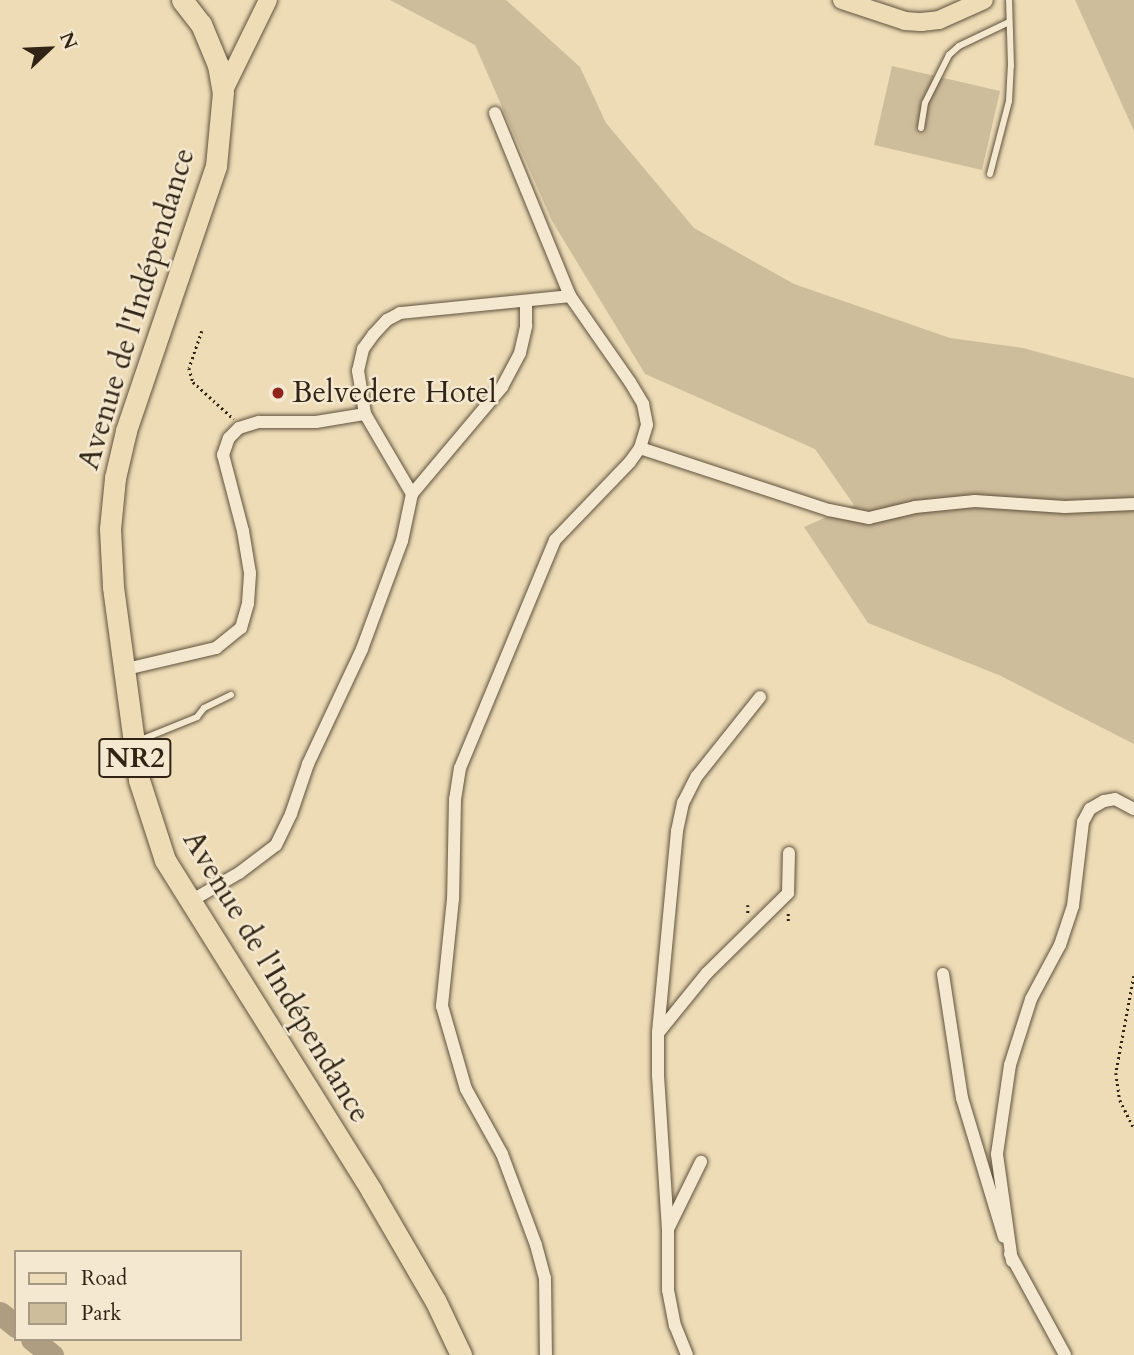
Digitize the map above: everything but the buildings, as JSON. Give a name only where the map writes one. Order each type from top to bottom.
[{"type":"highway","name":"Avenue de l'Indépendance","points":[[182,0],[201,24],[218,65],[223,92],[216,166],[126,431],[115,478],[110,529],[122,670],[139,780],[165,860],[371,1190],[436,1302],[461,1355]]},
{"type":"main road","points":[[223,92],[268,0]]},
{"type":"main road","points":[[842,0],[905,21],[921,22],[939,20],[984,0]]},
{"type":"street","points":[[495,113],[570,296],[643,404],[647,425],[640,448],[555,540],[460,768],[454,799],[453,900],[442,1006],[466,1089],[502,1154],[536,1245],[545,1278],[546,1355]]},
{"type":"street","points":[[412,494],[365,414],[358,371],[363,349],[387,320],[400,313],[428,308],[526,302],[570,296]]},
{"type":"street","points":[[189,902],[239,873],[276,845],[291,814],[308,764],[362,649],[402,541],[412,494],[502,387],[520,353],[526,326],[526,302]]},
{"type":"street","points":[[122,670],[216,648],[241,628],[248,603],[250,573],[243,531],[223,455],[229,438],[239,428],[260,422],[316,422],[365,414]]},
{"type":"street","points":[[640,448],[829,510],[869,518],[915,506],[975,501],[1065,507],[1134,504]]},
{"type":"street","points":[[687,1355],[675,1326],[668,1290],[659,1032],[677,831],[683,803],[697,776],[760,697]]},
{"type":"street","points":[[1012,1261],[998,1154],[1010,1065],[1031,999],[1060,945],[1073,906],[1083,822],[1090,809],[1104,801],[1115,799],[1134,809]]},
{"type":"street","points":[[659,1032],[708,973],[788,893],[789,853]]},
{"type":"street","points":[[943,974],[962,1098],[989,1196],[1012,1261],[1065,1355]]},
{"type":"street","points":[[668,1230],[701,1162]]},
{"type":"lane","points":[[990,174],[1009,101],[1009,0]]},
{"type":"lane","points":[[921,128],[925,103],[949,55],[959,46],[1009,22]]},
{"type":"lane","points":[[132,741],[147,739],[197,717],[204,708],[231,695]]},
{"type":"path","points":[[202,331],[189,368],[193,382],[230,413],[239,428]]},
{"type":"path","points":[[1134,976],[1116,1073],[1120,1100],[1134,1129]]},
{"type":"green space","points":[[390,0],[506,0],[580,67],[606,123],[694,228],[794,284],[950,338],[1023,348],[1134,378],[1134,744],[1001,676],[868,623],[804,527],[854,505],[815,449],[645,374],[552,221],[475,45]]},
{"type":"green space","points":[[1075,0],[1134,0],[1134,131]]},
{"type":"green space","points":[[892,66],[1000,91],[982,170],[874,145]]},
{"type":"waterway","points":[[0,1313],[14,1324]]},
{"type":"waterway","points":[[34,1341],[52,1355]]},
{"type":"place","name":"Belvedere Hotel","points":[[278,393]]}]
